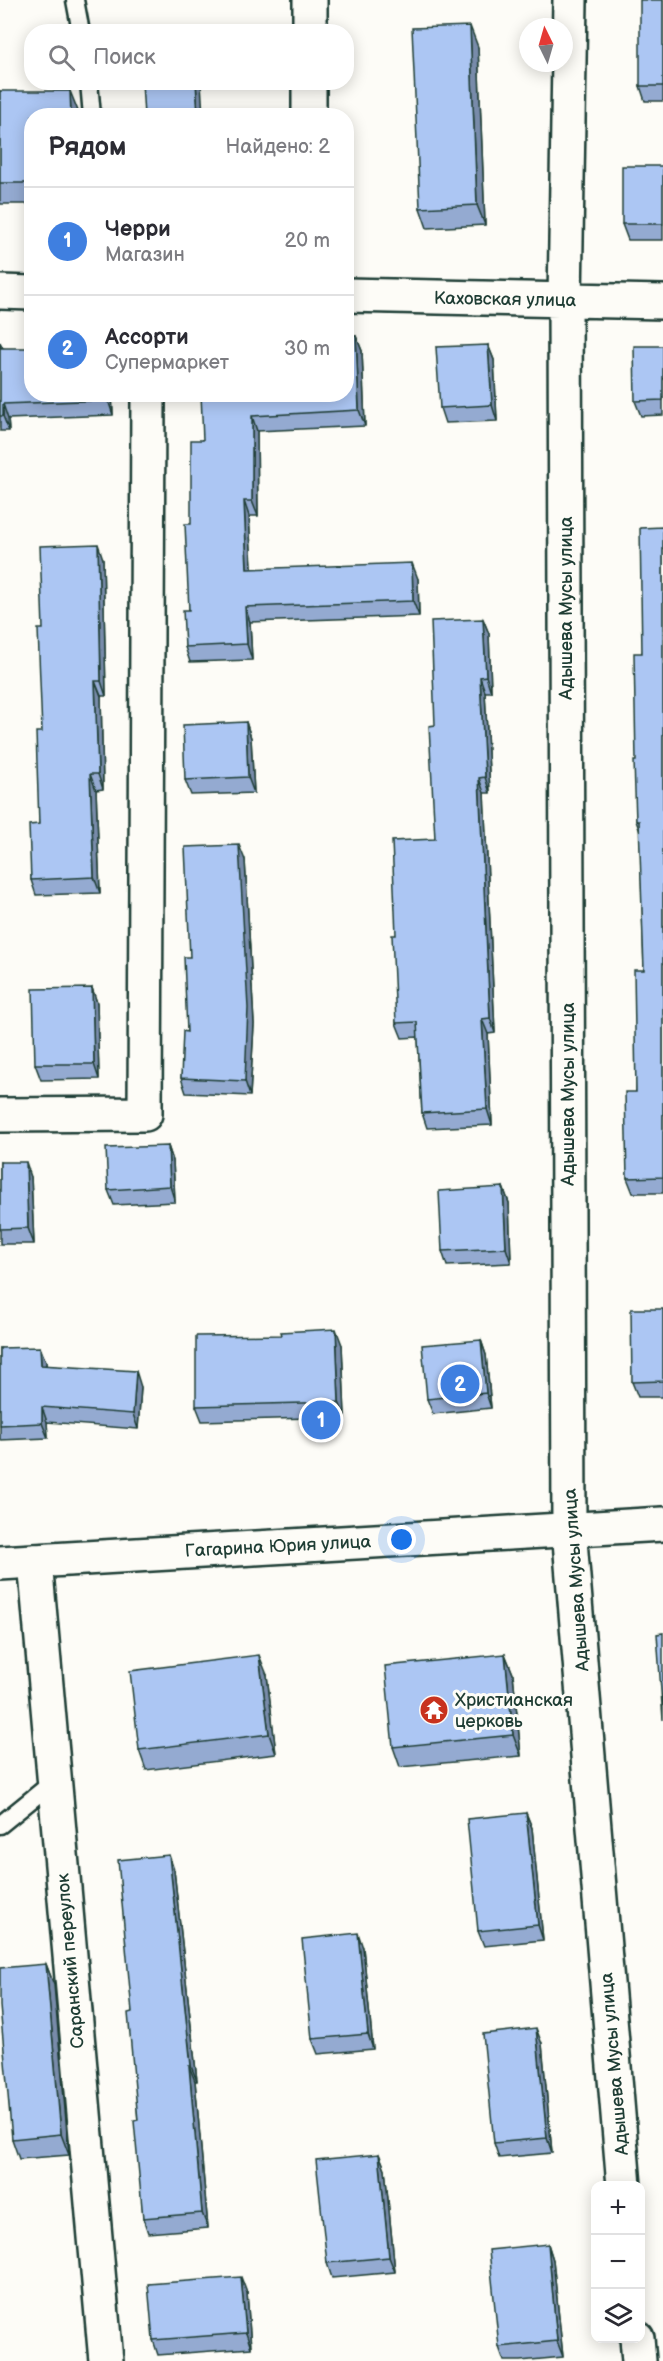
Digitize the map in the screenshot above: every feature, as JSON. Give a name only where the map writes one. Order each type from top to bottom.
[{"type":"street","points":[[310,0],[310,24]]},
{"type":"street","name":"Адышева Мусы улица","points":[[570,0],[565,301],[569,1529],[624,2181]]},
{"type":"street","points":[[309,90],[309,108]]},
{"type":"street","points":[[0,292],[24,293]]},
{"type":"street","name":"Каховская улица","points":[[354,295],[663,302]]},
{"type":"street","points":[[0,1115],[145,1113],[148,402]]},
{"type":"street","name":"Гагарина Юрия улица","points":[[0,1563],[663,1524]]},
{"type":"street","name":"Саранский переулок","points":[[35,1561],[106,2361]]},
{"type":"street","points":[[637,2343],[639,2361]]},
{"type":"lane","points":[[75,0],[80,24]]},
{"type":"lane","points":[[90,90],[91,108]]},
{"type":"lane","points":[[0,1825],[53,1782]]},
{"type":"building","points":[[640,0],[663,0],[663,86],[640,86]]},
{"type":"building","points":[[470,26],[477,205],[420,208],[412,28]]},
{"type":"building","points":[[142,90],[196,90],[198,108],[144,108]]},
{"type":"building","points":[[0,91],[70,91],[71,108],[24,108],[24,183],[0,183]]},
{"type":"building","points":[[622,166],[663,166],[663,224],[622,224]]},
{"type":"building","points":[[354,336],[356,336],[359,410],[252,416],[252,501],[244,501],[247,569],[412,563],[413,601],[245,607],[247,644],[185,647],[183,610],[189,610],[185,524],[191,524],[191,440],[203,440],[201,402],[354,402]]},
{"type":"building","points":[[0,342],[1,348],[24,348],[24,402],[56,402],[3,404],[3,416],[0,416]]},
{"type":"building","points":[[488,345],[492,405],[440,408],[436,347]]},
{"type":"building","points":[[634,346],[663,346],[663,400],[635,401]]},
{"type":"building","points":[[663,527],[663,1177],[627,1178],[625,1092],[636,1092],[634,970],[644,970],[639,821],[636,821],[634,761],[636,761],[634,653],[642,653],[640,528]]},
{"type":"building","points":[[98,544],[101,681],[95,681],[98,774],[90,774],[94,877],[31,880],[29,825],[39,824],[36,732],[42,732],[38,629],[43,629],[40,546]]},
{"type":"building","points":[[483,619],[486,676],[480,677],[485,777],[479,778],[490,1018],[482,1019],[487,1109],[422,1113],[417,1022],[396,1023],[392,935],[396,935],[392,841],[435,839],[429,726],[435,725],[431,621]]},
{"type":"building","points":[[246,722],[248,777],[185,780],[183,725]]},
{"type":"building","points":[[239,845],[248,1008],[245,1081],[181,1078],[183,1031],[187,1032],[184,957],[190,957],[185,847]]},
{"type":"building","points":[[92,988],[94,1064],[35,1064],[33,989]]},
{"type":"building","points":[[168,1146],[170,1186],[108,1190],[106,1148]]},
{"type":"building","points":[[0,1162],[26,1162],[28,1228],[0,1229]]},
{"type":"building","points":[[503,1187],[506,1248],[442,1251],[439,1191]]},
{"type":"building","points":[[631,1309],[663,1309],[663,1381],[632,1382]]},
{"type":"building","points":[[336,1329],[339,1402],[196,1406],[196,1336],[282,1335],[281,1332]]},
{"type":"building","points":[[481,1340],[486,1393],[427,1399],[422,1345]]},
{"type":"building","points":[[40,1347],[41,1365],[136,1371],[133,1414],[42,1407],[42,1423],[0,1425],[0,1348]]},
{"type":"building","points":[[663,1633],[663,1720],[657,1634]]},
{"type":"building","points":[[505,1654],[513,1735],[393,1747],[385,1666]]},
{"type":"building","points":[[259,1655],[269,1734],[139,1750],[130,1671]]},
{"type":"building","points":[[526,1813],[538,1925],[478,1931],[467,1819]]},
{"type":"building","points":[[169,1855],[191,2066],[189,2066],[202,2213],[143,2218],[134,2121],[138,2120],[128,2013],[132,2012],[118,1860]]},
{"type":"building","points":[[358,1933],[368,2034],[312,2039],[302,1939]]},
{"type":"building","points":[[46,1964],[61,2134],[12,2139],[0,2006],[0,1968]]},
{"type":"building","points":[[536,2028],[547,2138],[494,2143],[483,2034]]},
{"type":"building","points":[[379,2154],[389,2257],[327,2263],[316,2160]]},
{"type":"building","points":[[548,2244],[557,2341],[499,2347],[489,2250]]},
{"type":"building","points":[[241,2277],[246,2333],[153,2340],[148,2284]]},
{"type":"place","name":"Ассорти","points":[[460,1384]]},
{"type":"place","name":"Черри","points":[[321,1420]]},
{"type":"place","name":"Христианская церковь","points":[[434,1710]]}]
